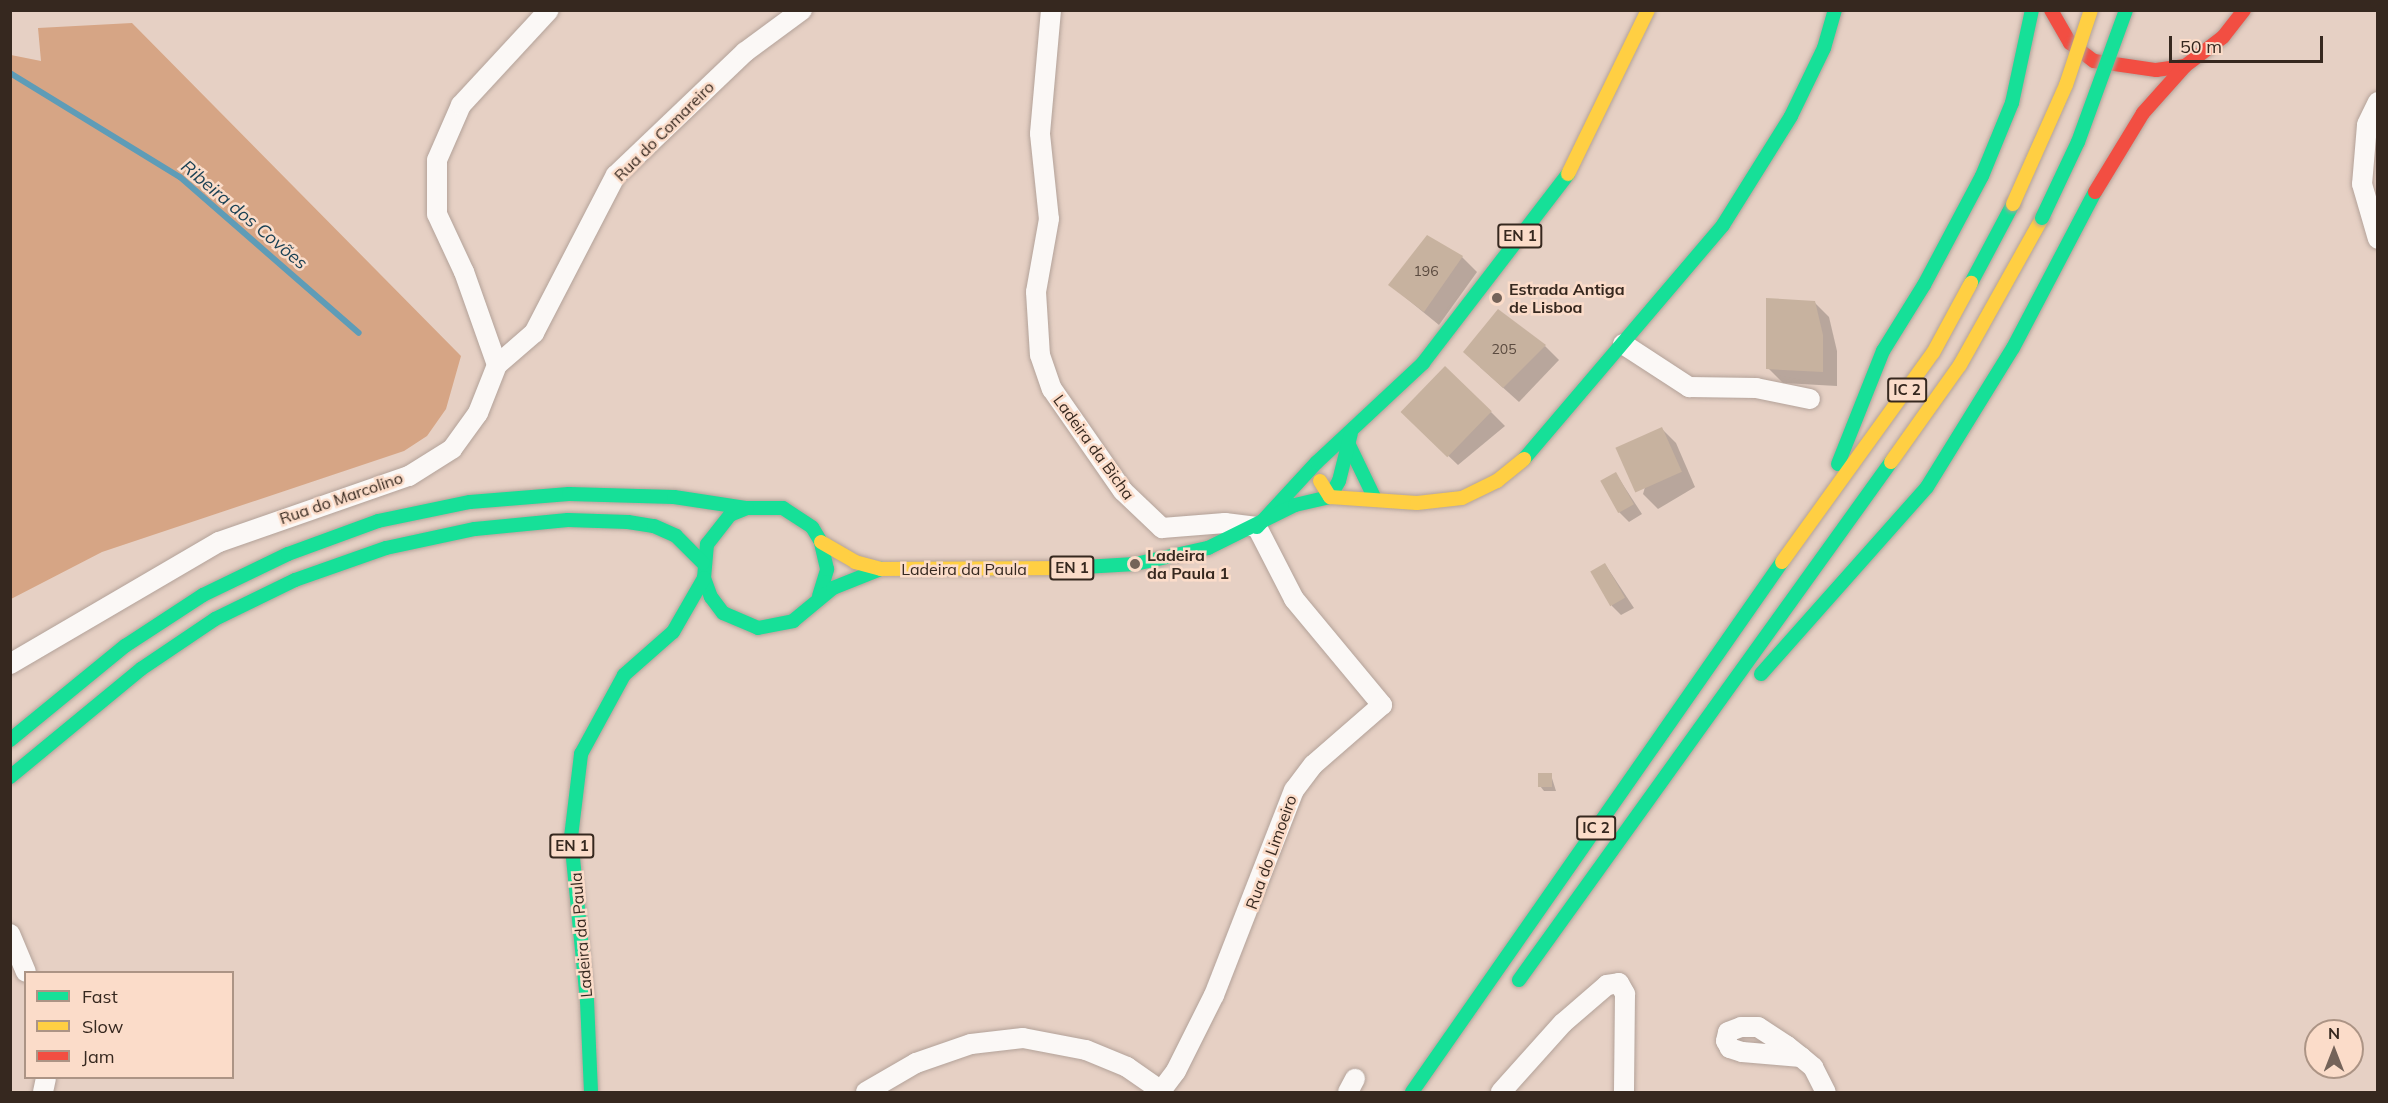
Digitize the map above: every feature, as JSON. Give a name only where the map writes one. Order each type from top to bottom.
[{"type":"main road","name":"EN 1","points":[[1257,527],[1317,462],[1350,439],[1423,363],[1572,168],[1648,10]]},
{"type":"main road","points":[[1317,462],[1321,486],[1330,497],[1417,503],[1462,498],[1497,481],[1525,458],[1723,225],[1758,174],[1815,67],[1835,10]]},
{"type":"main road","points":[[1784,566],[1853,432],[1883,351],[1924,285],[1982,176],[2012,104],[2032,10]]},
{"type":"main road","points":[[2051,10],[2070,43],[2094,61],[2156,70],[2185,66]]},
{"type":"main road","name":"IC 2","points":[[1412,1092],[1659,735],[1784,566],[1933,353],[2013,204],[2066,85],[2091,10]]},
{"type":"main road","name":"IC 2","points":[[1509,994],[1960,365],[2042,218],[2078,142],[2126,10]]},
{"type":"main road","points":[[1704,725],[1767,668],[1927,487],[2013,348],[2110,164],[2143,113],[2185,66],[2223,37],[2244,10]]},
{"type":"main road","name":"EN 1","points":[[1257,527],[1296,505],[1330,497],[1350,439]]},
{"type":"main road","points":[[1350,439],[1375,499]]},
{"type":"main road","points":[[10,740],[125,646],[203,595],[288,554],[378,521],[470,502],[569,494],[674,496],[747,508]]},
{"type":"main road","points":[[765,505],[799,515],[821,542],[827,570],[819,596],[808,611],[785,624],[758,628],[740,624],[723,613],[711,597],[704,578],[703,563],[717,528],[730,515],[747,508],[765,505]]},
{"type":"main road","points":[[10,777],[141,669],[215,619],[295,580],[386,549],[475,528],[568,520],[628,522],[654,526],[676,536],[703,563]]},
{"type":"main road","name":"Ladeira da Paula","points":[[881,570],[1054,570],[1136,564],[1208,548],[1257,527]]},
{"type":"main road","name":"EN 1","points":[[821,542],[855,562],[881,570]]},
{"type":"main road","name":"EN 1","points":[[819,596],[854,577],[881,570]]},
{"type":"main road","name":"EN 1","points":[[674,632],[704,578]]},
{"type":"main road","name":"EN 1","points":[[674,632],[703,624],[740,624]]},
{"type":"main road","name":"Ladeira da Paula","points":[[591,1092],[587,1001],[571,837],[581,754],[624,675],[674,632]]},
{"type":"street","points":[[497,365],[464,272],[437,214],[437,160],[461,105],[549,10]]},
{"type":"street","name":"Rua do Comareiro","points":[[497,365],[534,333],[616,175],[745,52],[802,10]]},
{"type":"street","name":"Ladeira da Bicha","points":[[1052,10],[1040,134],[1049,219],[1036,292],[1040,355],[1052,389],[1123,491],[1162,528],[1225,523],[1257,527]]},
{"type":"street","points":[[2378,102],[2367,125],[2362,184],[2378,239]]},
{"type":"street","points":[[1623,344],[1689,387],[1756,388],[1810,399]]},
{"type":"street","name":"Rua do Marcolino","points":[[10,664],[219,542],[418,470],[452,449],[478,413],[497,365]]},
{"type":"street","name":"Rua do Limoeiro","points":[[1162,1092],[1176,1071],[1214,995],[1294,790],[1313,765],[1382,705],[1294,599],[1257,527]]},
{"type":"street","points":[[10,934],[26,971]]},
{"type":"street","points":[[1501,1092],[1563,1023],[1607,985],[1619,982],[1625,993],[1624,1092]]},
{"type":"street","points":[[1730,1048],[1726,1041],[1728,1032],[1741,1027],[1758,1027],[1814,1067],[1826,1092]]},
{"type":"street","points":[[866,1092],[916,1063],[971,1044],[1023,1038],[1086,1050],[1126,1067],[1162,1092]]},
{"type":"shaded area","points":[[132,23],[461,356],[446,409],[427,436],[404,451],[102,552],[11,599],[11,55],[41,61],[38,28]]},
{"type":"building","points":[[1427,235],[1463,256],[1424,312],[1388,285]]},
{"type":"building","points":[[1766,298],[1815,301],[1823,335],[1823,372],[1766,369]]},
{"type":"building","points":[[1498,309],[1546,345],[1503,388],[1463,352]]},
{"type":"building","points":[[1445,366],[1492,411],[1447,457],[1401,412]]},
{"type":"building","points":[[1662,427],[1682,472],[1635,493],[1615,448]]},
{"type":"building","points":[[1616,472],[1634,504],[1618,513],[1600,481]]},
{"type":"building","points":[[1605,563],[1625,598],[1610,606],[1590,572]]},
{"type":"building","points":[[1538,773],[1552,773],[1552,787],[1538,787]]},
{"type":"waterway","name":"Ribeira dos Covões","points":[[10,73],[180,177],[359,333]]},
{"type":"traffic: fast","points":[[1524,459],[1723,225],[1791,116],[1824,48],[1835,10]]},
{"type":"traffic: fast","points":[[1838,464],[1883,351],[1924,285],[1982,176],[2012,103],[2032,10]]},
{"type":"traffic: fast","points":[[2042,218],[2078,142],[2126,10]]},
{"type":"traffic: fast","points":[[1257,527],[1317,462],[1423,363],[1568,174]]},
{"type":"traffic: fast","points":[[1761,674],[1927,487],[2013,348],[2095,192]]},
{"type":"traffic: fast","points":[[1971,283],[2013,204]]},
{"type":"traffic: fast","points":[[1067,568],[1135,564],[1208,548],[1295,505],[1330,497],[1339,481],[1351,433]]},
{"type":"traffic: fast","points":[[1349,445],[1375,499]]},
{"type":"traffic: fast","points":[[1519,980],[1891,462]]},
{"type":"traffic: fast","points":[[10,740],[125,646],[203,595],[288,554],[378,521],[470,502],[569,494],[674,497],[747,508]]},
{"type":"traffic: fast","points":[[819,596],[827,569],[821,542],[812,527],[783,508],[747,508],[730,515],[707,544],[704,578],[711,597],[723,613],[758,628],[793,621],[833,588],[881,569]]},
{"type":"traffic: fast","points":[[10,777],[141,669],[215,619],[295,580],[386,548],[475,529],[568,520],[628,522],[654,526],[676,536],[703,563]]},
{"type":"traffic: fast","points":[[1412,1092],[1782,562]]},
{"type":"traffic: fast","points":[[591,1092],[587,1001],[571,837],[581,754],[624,675],[673,632],[704,578]]},
{"type":"traffic: slow","points":[[1568,174],[1648,10]]},
{"type":"traffic: slow","points":[[2013,204],[2066,85],[2091,10]]},
{"type":"traffic: slow","points":[[1891,462],[1960,365],[2042,218]]},
{"type":"traffic: slow","points":[[1782,562],[1933,353],[1971,283]]},
{"type":"traffic: slow","points":[[1320,481],[1330,497],[1417,503],[1462,498],[1497,481],[1524,459]]},
{"type":"traffic: slow","points":[[821,542],[855,562],[881,569],[1067,568]]},
{"type":"traffic: jam","points":[[2051,10],[2070,43],[2094,61],[2156,70],[2185,66]]},
{"type":"traffic: jam","points":[[2095,192],[2143,113],[2185,66],[2223,37],[2244,10]]},
{"type":"place","name":"Estrada Antiga de Lisboa","points":[[1497,298]]},
{"type":"place","name":"Ladeira da Paula 1","points":[[1135,564]]}]
